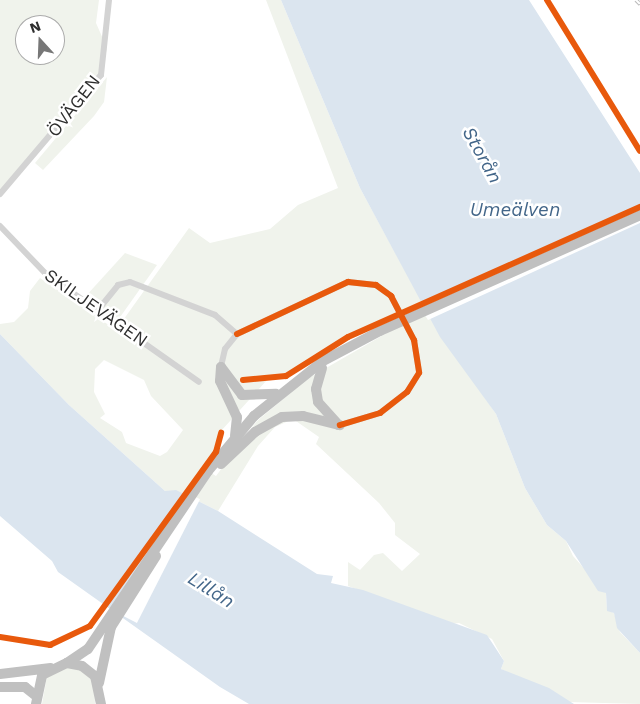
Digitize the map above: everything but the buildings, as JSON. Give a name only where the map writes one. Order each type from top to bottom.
[{"type":"highway","points":[[0,674],[51,668],[67,663],[85,653],[107,626],[235,438],[279,393],[323,361],[640,214]]},
{"type":"highway","points":[[221,464],[257,421],[322,368],[382,333],[640,221]]},
{"type":"highway","points":[[221,366],[242,396],[261,398],[279,393]]},
{"type":"highway","points":[[221,366],[220,381],[237,417],[235,438]]},
{"type":"highway","points":[[322,368],[316,389],[318,402],[343,425]]},
{"type":"highway","points":[[210,473],[256,432],[282,417],[303,416],[343,425]]},
{"type":"highway","points":[[103,702],[100,683],[107,626]]},
{"type":"highway","points":[[67,663],[90,670],[100,683]]},
{"type":"highway","points":[[35,700],[40,679],[51,668]]},
{"type":"highway","points":[[0,687],[25,687],[35,700]]},
{"type":"street","name":"ÖVÄGEN","points":[[0,194],[101,75],[109,0]]},
{"type":"street","name":"SKILJEVÄGEN","points":[[0,226],[38,268],[199,382]]},
{"type":"street","points":[[98,310],[118,285],[130,282],[215,315],[237,334]]},
{"type":"street","points":[[221,366],[225,349],[237,334],[348,282],[376,285],[385,291],[408,325],[419,355],[418,373],[394,403],[343,425]]},
{"type":"shaded area","points":[[0,0],[99,0],[96,23],[107,48],[101,75],[0,194]]},
{"type":"shaded area","points":[[266,0],[281,0],[360,188],[423,304],[333,345],[286,376],[267,380],[221,431],[219,447],[185,494],[165,491],[69,405],[0,334],[0,324],[14,322],[28,308],[30,291],[40,278],[116,330],[189,228],[210,243],[270,229],[298,205],[338,188]],"holes":[[[104,360],[144,380],[151,396],[183,430],[167,452],[160,456],[126,443],[122,432],[100,418],[105,414],[94,392],[95,369]]]},
{"type":"shaded area","points":[[107,77],[104,102],[94,116],[43,170],[35,163]]},
{"type":"shaded area","points":[[125,253],[157,265],[118,320],[85,297]]},
{"type":"shaded area","points":[[425,311],[496,414],[525,488],[547,525],[566,541],[573,556],[606,593],[607,610],[614,613],[620,632],[640,653],[640,704],[568,702],[501,669],[504,661],[492,639],[459,623],[450,624],[348,586],[348,562],[360,570],[374,555],[383,553],[402,571],[420,554],[395,535],[395,523],[379,503],[316,444],[319,437],[293,419],[275,427],[258,446],[218,511],[190,497],[208,471],[216,476],[257,421],[307,379]]},
{"type":"shaded area","points":[[63,667],[81,669],[94,682],[95,704],[42,704],[47,676]]},
{"type":"water","name":"Umeälven","points":[[281,0],[529,0],[640,173],[640,653],[617,628],[614,613],[607,611],[606,593],[598,591],[566,541],[547,525],[525,488],[496,414],[440,337],[360,188]]},
{"type":"water","name":"Lillån","points":[[0,334],[69,405],[165,491],[176,490],[218,511],[317,574],[333,576],[331,583],[363,590],[487,635],[504,661],[501,669],[549,688],[574,704],[249,704],[220,687],[58,572],[52,561],[0,516]]},
{"type":"pier","points":[[640,205],[640,223],[428,320],[423,312],[420,304]]},
{"type":"pier","points":[[184,491],[200,499],[137,623],[121,615]]},
{"type":"railway","points":[[636,0],[640,4]]},
{"type":"cycle path","points":[[547,0],[640,151]]},
{"type":"cycle path","points":[[243,380],[286,376],[348,337],[640,207]]},
{"type":"cycle path","points":[[237,334],[348,282],[376,285],[391,296],[414,340],[419,373],[407,392],[380,413],[340,425]]},
{"type":"cycle path","points":[[0,637],[50,645],[90,626],[216,452],[221,433]]},
{"type":"water label","name":"Storån","points":[[482,155]]}]
